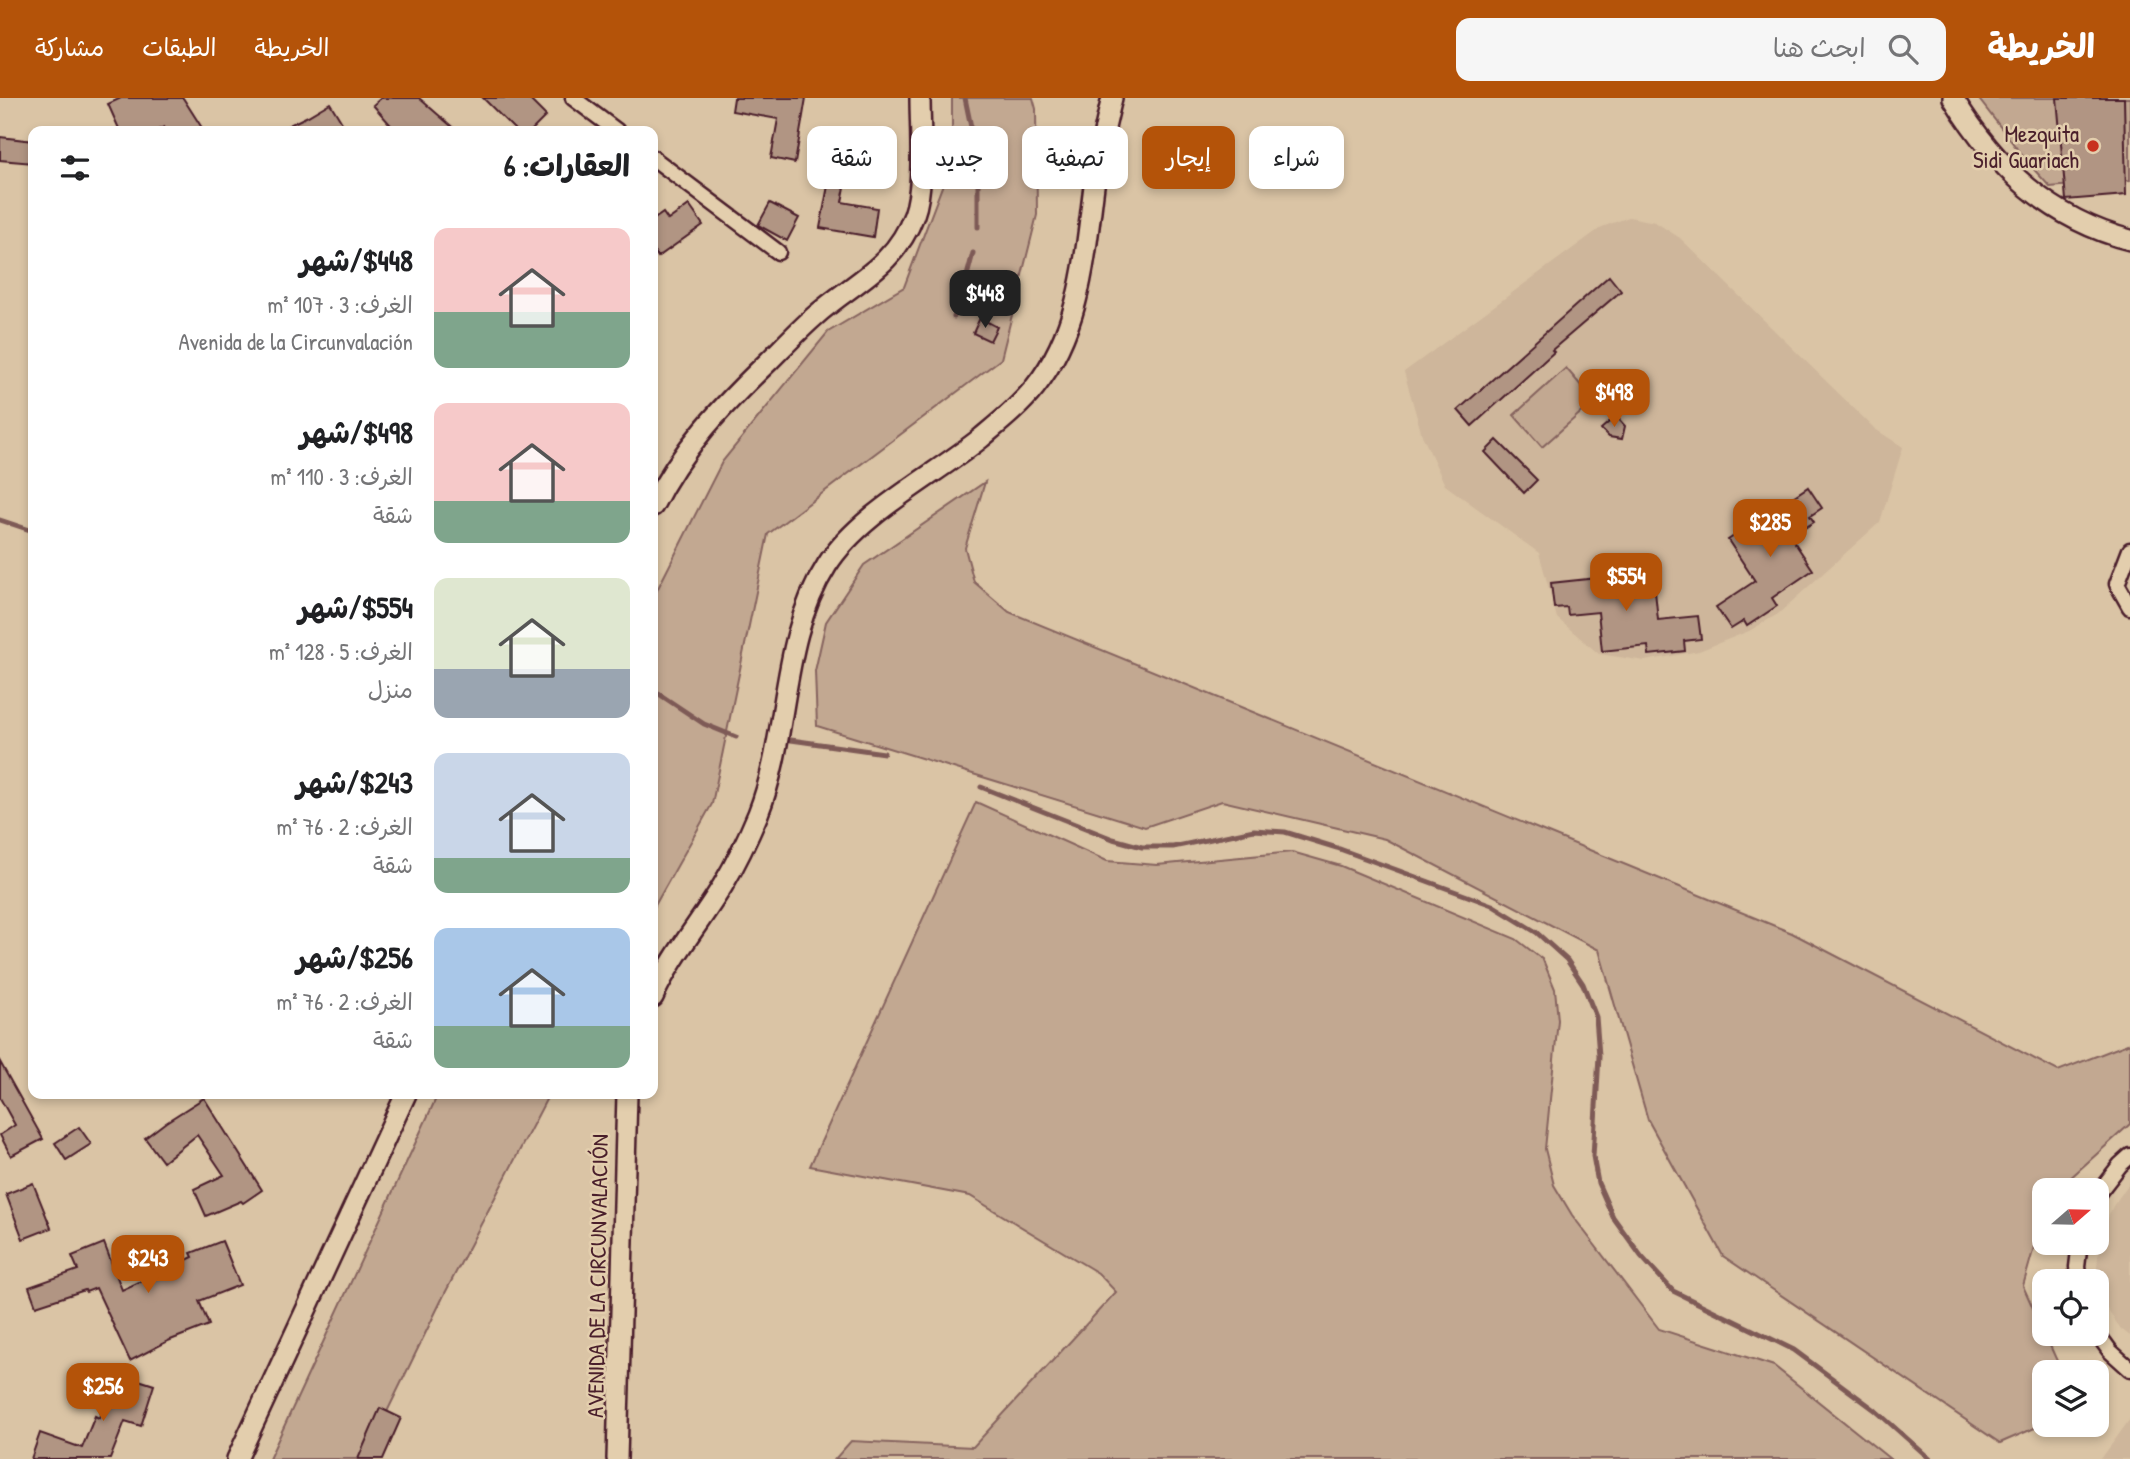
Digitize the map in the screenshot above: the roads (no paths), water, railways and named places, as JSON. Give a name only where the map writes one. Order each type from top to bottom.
[{"type":"main road","points":[[658,497],[681,458],[708,422],[816,315],[873,274],[893,254],[915,213],[920,173],[920,98]]},
{"type":"main road","points":[[658,988],[682,945],[723,886],[758,813],[777,744],[796,643],[814,588],[827,564],[861,528],[981,438],[1022,402],[1050,364],[1064,338],[1084,270],[1095,182],[1112,98]]},
{"type":"main road","points":[[1953,98],[1999,161],[2044,202],[2090,227],[2130,240]]},
{"type":"main road","points":[[237,1459],[404,1099]]},
{"type":"main road","name":"AVENIDA DE LA CIRCUNVALACIÓN","points":[[617,1459],[627,1099]]},
{"type":"street","points":[[573,98],[610,126]]},
{"type":"street","points":[[658,162],[778,252]]},
{"type":"street","points":[[2130,550],[2117,584],[2130,607]]},
{"type":"street","points":[[2109,1179],[2130,1156]]},
{"type":"street","points":[[2106,1346],[2130,1369]]},
{"type":"waterway","points":[[965,98],[978,161],[978,227]]},
{"type":"waterway","points":[[954,317],[973,253]]},
{"type":"waterway","points":[[0,520],[28,529]]},
{"type":"waterway","points":[[658,693],[704,724],[736,737]]},
{"type":"waterway","points":[[791,740],[884,753]]},
{"type":"waterway","points":[[981,787],[1113,839],[1142,847],[1173,847],[1254,830],[1285,832],[1337,848],[1492,905],[1536,932],[1567,960],[1583,984],[1596,1017],[1599,1056],[1593,1156],[1598,1183],[1613,1217],[1641,1256],[1673,1291],[1794,1350],[1875,1410],[1930,1459]]},
{"type":"place","name":"Mezquita Sidi Guariach","points":[[2093,146]]}]
